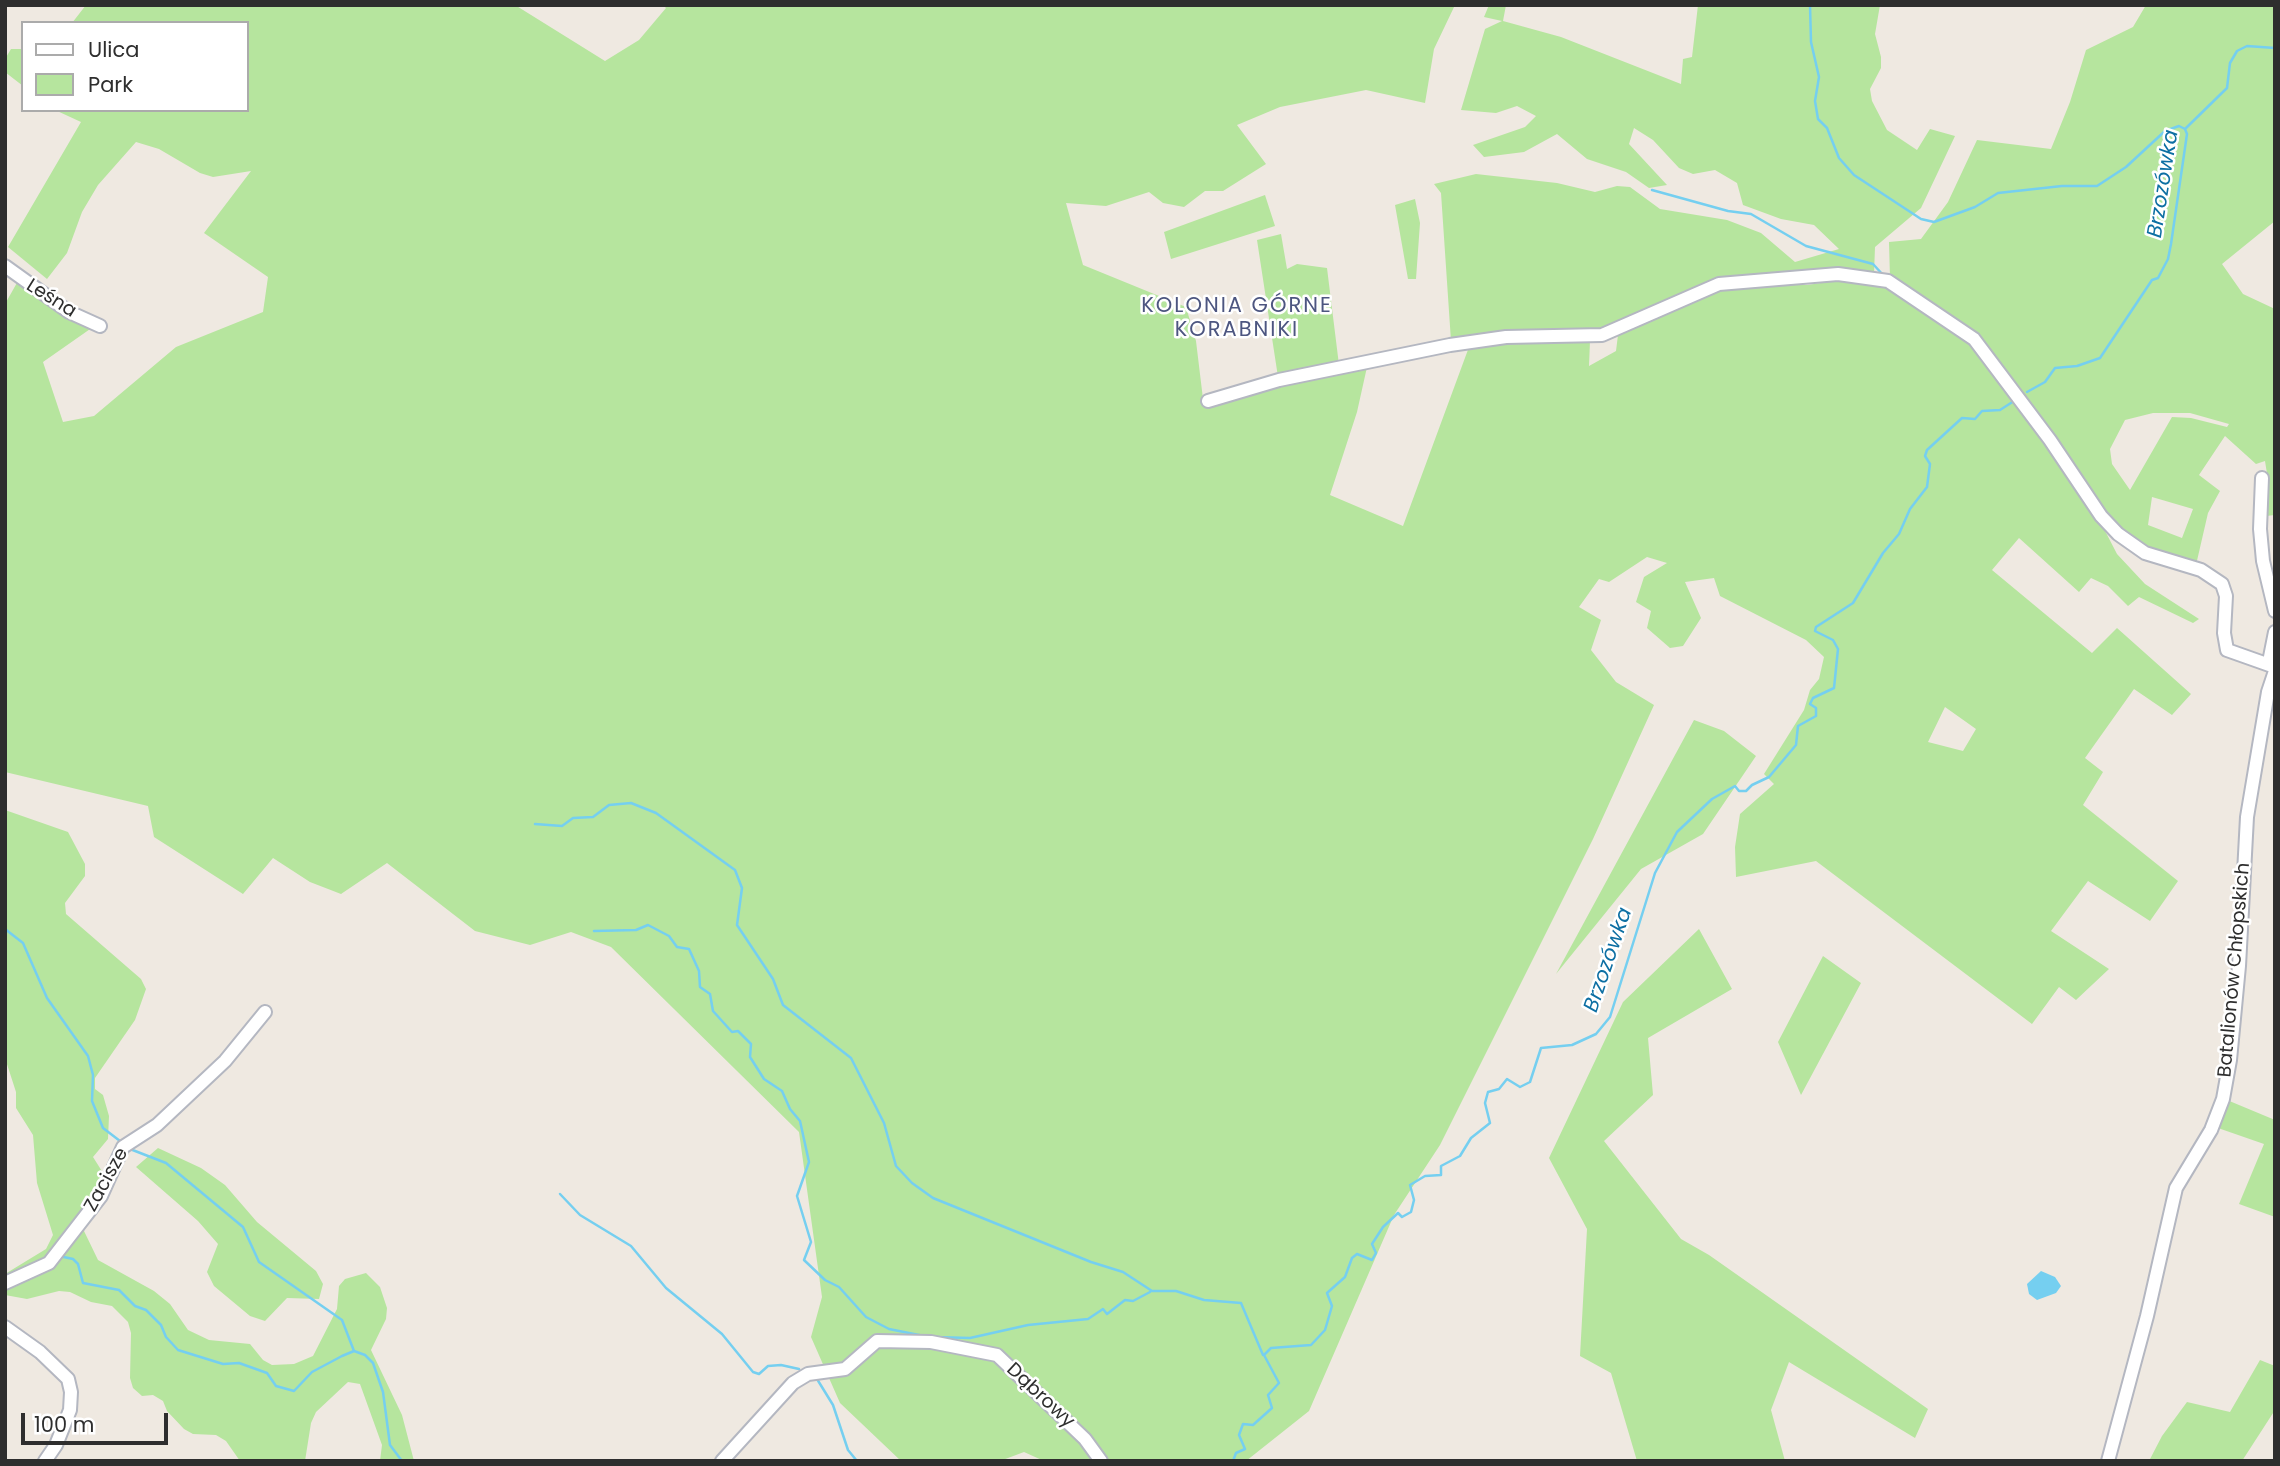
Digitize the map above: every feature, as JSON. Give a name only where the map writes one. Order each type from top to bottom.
[{"type":"street","name":"Leśna","points":[[5,266],[69,312],[100,326]]},
{"type":"street","points":[[1208,401],[1279,380],[1450,345],[1506,337],[1602,335],[1719,284],[1838,274],[1888,281],[1974,339],[2050,440],[2101,516],[2118,534],[2146,553],[2201,570],[2222,584],[2226,596],[2224,633],[2227,650],[2273,667]]},
{"type":"street","points":[[2262,478],[2262,551],[2275,611]]},
{"type":"street","name":"Batalionów Chłopskich","points":[[2108,1461],[2147,1316],[2176,1188],[2196,1159],[2223,1099],[2236,993],[2247,817],[2273,667],[2275,632]]},
{"type":"street","name":"Zacisze","points":[[5,1283],[49,1263],[101,1196],[123,1146],[157,1125],[225,1061],[265,1012]]},
{"type":"street","points":[[5,1327],[40,1352],[68,1379],[71,1392],[69,1410],[56,1445],[45,1461]]},
{"type":"street","name":"Dąbrowy","points":[[723,1461],[793,1383],[808,1374],[845,1369],[877,1341],[931,1342],[997,1355],[1085,1438],[1101,1461]]},
{"type":"green space","points":[[86,5],[515,5],[605,61],[639,40],[666,8],[663,5],[1455,5],[1434,49],[1425,103],[1366,90],[1280,107],[1237,125],[1266,164],[1223,191],[1205,191],[1184,207],[1163,203],[1149,192],[1106,206],[1066,203],[1083,265],[1186,307],[1196,341],[1203,399],[1367,367],[1357,412],[1330,495],[1403,526],[1469,347],[1507,341],[1590,341],[1589,366],[1616,351],[1618,335],[1720,287],[1743,284],[1807,285],[1841,280],[1875,282],[1950,316],[1910,288],[1890,278],[1889,242],[1921,239],[1948,202],[1977,140],[2051,149],[2070,102],[2086,50],[2133,27],[2146,5],[2275,5],[2275,221],[2222,264],[2243,294],[2275,309],[2275,515],[2266,516],[2268,480],[2265,461],[2256,464],[2225,436],[2199,475],[2220,491],[2208,513],[2196,565],[2166,557],[2102,525],[2117,554],[2145,584],[2199,619],[2193,623],[2139,597],[2128,606],[2108,586],[2091,578],[2079,592],[2019,538],[1992,570],[2092,653],[2117,628],[2191,694],[2172,715],[2134,689],[2085,758],[2103,772],[2083,805],[2178,881],[2150,921],[2088,881],[2051,931],[2109,969],[2076,1000],[2059,987],[2032,1024],[1816,861],[1736,877],[1735,847],[1740,814],[1774,784],[1764,774],[1804,710],[1810,690],[1819,679],[1824,657],[1806,640],[1720,596],[1714,578],[1685,582],[1701,618],[1683,646],[1670,648],[1647,628],[1651,611],[1636,602],[1644,577],[1667,563],[1647,557],[1609,582],[1599,579],[1579,607],[1601,620],[1591,650],[1616,682],[1654,705],[1593,839],[1440,1145],[1394,1215],[1309,1411],[1246,1461],[1044,1461],[1024,1452],[1000,1461],[901,1461],[840,1403],[811,1337],[822,1297],[799,1132],[611,947],[571,932],[530,945],[475,931],[387,863],[341,894],[310,882],[273,858],[243,894],[154,837],[148,806],[5,772],[5,304],[18,281],[93,327],[43,362],[63,422],[94,416],[176,347],[263,312],[268,277],[204,233],[251,171],[213,177],[200,173],[159,149],[136,142],[98,185],[82,212],[67,253],[47,279],[8,247],[81,122],[59,112],[248,112],[248,21],[74,21]],"holes":[[[2153,413],[2190,413],[2229,424],[2227,427],[2191,418],[2172,417],[2130,490],[2112,464],[2110,449],[2125,420]],[[2152,497],[2193,509],[2182,538],[2148,525]],[[1945,707],[1976,729],[1963,751],[1928,742]]]},
{"type":"green space","points":[[1489,5],[1506,5],[1503,21],[1561,37],[1681,84],[1683,59],[1692,57],[1698,5],[1880,5],[1875,34],[1881,68],[1870,89],[1872,101],[1887,130],[1917,150],[1930,129],[1955,136],[1921,208],[1875,247],[1874,274],[1744,275],[1720,279],[1604,331],[1451,341],[1441,193],[1434,184],[1476,174],[1557,183],[1595,192],[1617,186],[1630,187],[1660,209],[1727,220],[1761,233],[1795,262],[1839,249],[1814,225],[1781,219],[1743,205],[1737,183],[1715,170],[1693,174],[1679,168],[1653,140],[1634,128],[1629,144],[1667,185],[1649,188],[1626,172],[1587,159],[1557,134],[1524,152],[1484,157],[1473,145],[1525,127],[1536,116],[1517,106],[1496,113],[1461,110],[1485,29],[1502,21],[1484,17]]},
{"type":"green space","points":[[11,49],[21,49],[21,84],[5,72],[5,59]]},
{"type":"green space","points":[[1265,195],[1275,226],[1171,259],[1164,232]]},
{"type":"green space","points":[[1415,199],[1420,223],[1416,279],[1408,279],[1395,205]]},
{"type":"green space","points":[[1281,234],[1287,269],[1297,264],[1327,268],[1339,365],[1278,377],[1257,240]]},
{"type":"green space","points":[[1694,720],[1724,731],[1756,756],[1703,834],[1641,869],[1556,974]]},
{"type":"green space","points":[[5,810],[68,832],[85,864],[85,876],[65,903],[66,914],[141,979],[146,989],[135,1020],[95,1078],[95,1089],[103,1095],[109,1116],[108,1139],[93,1157],[110,1184],[86,1220],[84,1231],[98,1260],[154,1291],[170,1304],[188,1330],[209,1340],[250,1344],[263,1360],[272,1365],[294,1364],[313,1356],[337,1309],[339,1286],[345,1279],[366,1273],[380,1287],[387,1308],[386,1319],[371,1350],[402,1415],[414,1461],[380,1461],[382,1445],[360,1384],[348,1382],[316,1412],[311,1423],[305,1461],[240,1461],[226,1441],[216,1435],[193,1434],[184,1429],[167,1411],[163,1401],[153,1395],[142,1396],[133,1388],[130,1378],[131,1333],[128,1322],[112,1306],[91,1302],[70,1292],[59,1291],[27,1299],[5,1295],[5,1274],[46,1249],[53,1235],[37,1183],[33,1135],[16,1108],[16,1092],[5,1058]]},
{"type":"green space","points":[[1699,929],[1732,989],[1648,1038],[1653,1095],[1604,1141],[1681,1239],[1709,1255],[1928,1409],[1915,1438],[1789,1362],[1771,1410],[1785,1461],[1637,1461],[1611,1373],[1580,1356],[1587,1229],[1549,1158],[1623,1002]]},
{"type":"green space","points":[[1823,956],[1861,983],[1801,1095],[1778,1042]]},
{"type":"green space","points":[[2227,1100],[2275,1120],[2275,1217],[2239,1204],[2264,1144],[2218,1128]]},
{"type":"green space","points":[[158,1148],[201,1168],[225,1185],[257,1222],[316,1271],[323,1284],[319,1299],[287,1298],[265,1321],[250,1316],[214,1286],[207,1272],[218,1244],[198,1221],[136,1167]]},
{"type":"green space","points":[[2260,1360],[2275,1366],[2275,1410],[2242,1461],[2149,1461],[2162,1436],[2187,1402],[2230,1412]]},
{"type":"water","points":[[2041,1271],[2055,1277],[2061,1286],[2056,1293],[2037,1300],[2029,1294],[2027,1284]]},
{"type":"waterway","points":[[1810,5],[1811,42],[1819,77],[1815,101],[1818,119],[1827,128],[1839,158],[1854,175],[1921,219],[1934,222],[1975,207],[1998,193],[2062,186],[2097,186],[2126,167],[2165,131],[2179,126],[2185,129]]},
{"type":"waterway","name":"Brzozówka","points":[[2027,392],[2045,382],[2055,368],[2077,366],[2100,358],[2152,280],[2158,278],[2168,259],[2171,244],[2187,134],[2185,129],[2227,88],[2230,63],[2237,51],[2247,46],[2275,48]]},
{"type":"waterway","points":[[1652,190],[1728,211],[1751,214],[1806,246],[1873,264],[1884,276]]},
{"type":"waterway","name":"Brzozówka","points":[[1233,1461],[1236,1453],[1245,1449],[1239,1435],[1243,1424],[1253,1425],[1272,1408],[1268,1395],[1279,1383],[1264,1355],[1271,1348],[1311,1345],[1325,1330],[1332,1306],[1327,1293],[1345,1277],[1352,1258],[1357,1254],[1372,1260],[1376,1253],[1372,1244],[1383,1227],[1398,1213],[1402,1217],[1411,1212],[1414,1200],[1410,1185],[1425,1176],[1441,1175],[1441,1166],[1460,1156],[1471,1138],[1490,1123],[1485,1103],[1488,1092],[1499,1089],[1507,1079],[1520,1087],[1530,1082],[1541,1048],[1572,1045],[1596,1034],[1610,1017],[1655,873],[1677,832],[1712,799],[1735,786],[1739,791],[1746,791],[1769,777],[1796,745],[1798,726],[1816,716],[1816,708],[1810,704],[1813,698],[1834,688],[1838,649],[1833,640],[1815,631],[1816,627],[1853,603],[1883,553],[1899,534],[1910,509],[1927,487],[1930,464],[1925,456],[1927,450],[1962,418],[1975,419],[1982,411],[2000,410],[2014,401]]},
{"type":"waterway","points":[[535,824],[562,826],[573,818],[593,817],[609,805],[631,803],[656,813],[735,870],[742,888],[737,925],[773,979],[783,1005],[851,1058],[884,1123],[896,1166],[912,1183],[933,1198],[1091,1262],[1123,1272],[1152,1291],[1176,1291],[1204,1300],[1241,1303],[1263,1355]]},
{"type":"waterway","points":[[594,931],[636,930],[648,925],[669,936],[677,947],[689,949],[699,971],[700,987],[710,994],[713,1011],[732,1032],[738,1031],[751,1044],[750,1057],[764,1079],[782,1091],[790,1109],[800,1121],[809,1162],[797,1196],[811,1242],[804,1260],[825,1280],[839,1287],[866,1317],[889,1329],[924,1336]]},
{"type":"waterway","points":[[5,929],[23,943],[47,998],[88,1056],[93,1075],[92,1101],[103,1128],[120,1141]]},
{"type":"waterway","points":[[130,1149],[166,1163],[243,1227],[259,1262],[342,1320],[354,1351]]},
{"type":"waterway","points":[[560,1194],[580,1215],[631,1246],[666,1288],[722,1334],[753,1372],[759,1374],[768,1366],[781,1365],[799,1369]]},
{"type":"waterway","points":[[59,1256],[73,1259],[78,1264],[83,1283],[119,1290],[135,1306],[146,1310],[161,1325],[166,1337],[178,1350],[223,1364],[239,1363],[267,1373],[276,1386],[294,1391],[312,1372],[342,1356],[354,1351],[365,1355],[373,1363],[383,1392],[390,1445],[402,1461]]},
{"type":"waterway","points":[[934,1337],[970,1338],[1028,1325],[1088,1319],[1103,1309],[1107,1314],[1125,1300],[1133,1301],[1150,1292]]},
{"type":"waterway","points":[[817,1379],[833,1405],[848,1450],[857,1461]]},
{"type":"district","name":"KOLONIA GÓRNE KORABNIKI","points":[[1237,319]]}]
